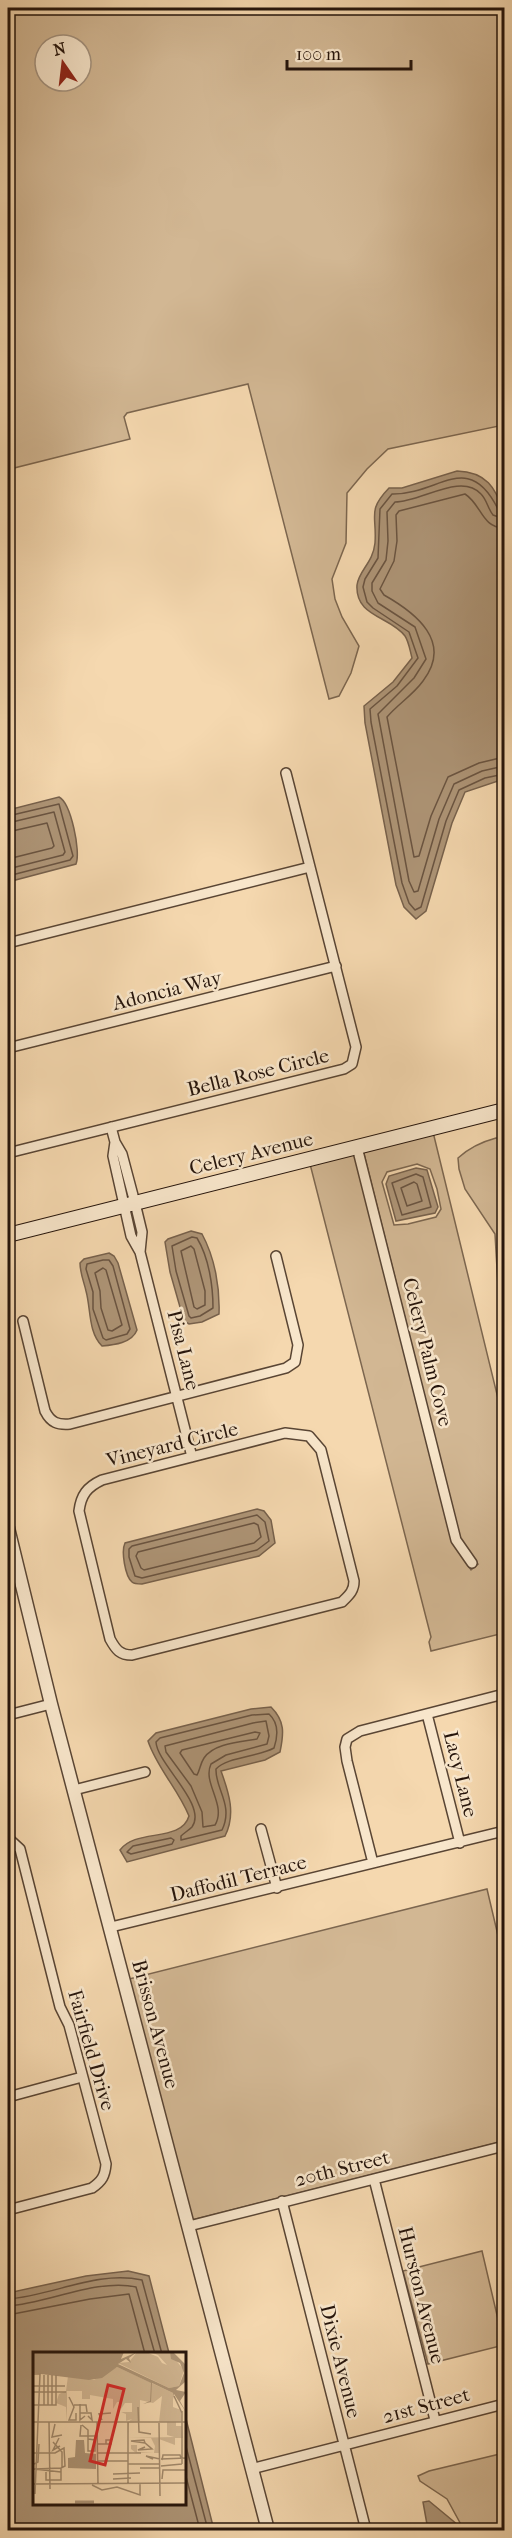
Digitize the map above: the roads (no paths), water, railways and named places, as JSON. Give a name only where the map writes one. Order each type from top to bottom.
[{"type":"main road","name":"Celery Avenue","points":[[8,1235],[504,1110]]},
{"type":"street","name":"Bella Rose Circle","points":[[8,1153],[345,1069],[352,1064],[356,1047],[286,773]]},
{"type":"street","points":[[8,943],[310,867]]},
{"type":"street","name":"Adoncia Way","points":[[8,1048],[336,966]]},
{"type":"street","name":"Pisa Lane","points":[[111,1127],[115,1142],[113,1156],[129,1204],[130,1236],[140,1252],[192,1457]]},
{"type":"street","name":"Celery Palm Cove","points":[[357,1146],[456,1540],[472,1563]]},
{"type":"street","points":[[23,1321],[45,1411],[49,1419],[60,1425],[286,1368],[295,1362],[298,1345],[276,1256]]},
{"type":"street","name":"Vineyard Circle","points":[[285,1433],[309,1436],[321,1450],[354,1588],[342,1602],[132,1655],[124,1655],[115,1648],[110,1639],[79,1511],[80,1501],[90,1485],[102,1480],[192,1457],[285,1433]]},
{"type":"street","name":"Brisson Avenue","points":[[8,1528],[51,1704],[267,2530]]},
{"type":"street","points":[[373,1863],[347,1761],[345,1747],[347,1739],[360,1731],[500,1695],[504,1696]]},
{"type":"street","points":[[8,1715],[51,1704]]},
{"type":"street","name":"Lacy Lane","points":[[427,1714],[460,1843]]},
{"type":"street","points":[[74,1790],[145,1772]]},
{"type":"street","points":[[261,1829],[277,1888]]},
{"type":"street","name":"Daffodil Terrace","points":[[111,1927],[504,1831]]},
{"type":"street","name":"Fairfield Drive","points":[[8,1838],[20,1849],[60,2007],[69,2025],[106,2164],[102,2181],[92,2188],[8,2210]]},
{"type":"street","points":[[8,2097],[82,2077]]},
{"type":"street","name":"20th Street","points":[[189,2226],[504,2146]]},
{"type":"street","name":"Hurston Avenue","points":[[374,2179],[435,2420]]},
{"type":"street","name":"Dixie Avenue","points":[[282,2201],[366,2530]]},
{"type":"street","name":"21st Street","points":[[252,2469],[504,2404]]},
{"type":"water","points":[[457,471],[483,478],[493,489],[504,514],[504,779],[465,792],[452,823],[426,911],[416,919],[404,907],[396,885],[365,723],[364,706],[393,682],[412,658],[405,636],[399,629],[367,610],[358,596],[357,585],[374,550],[375,508],[389,488],[402,488]]},
{"type":"water","points":[[59,797],[67,808],[74,828],[77,849],[76,864],[8,882],[8,810]]},
{"type":"water","points":[[416,1168],[427,1170],[438,1207],[435,1213],[396,1221],[386,1184],[389,1176]]},
{"type":"water","points":[[191,1231],[202,1234],[210,1253],[219,1294],[219,1314],[202,1322],[189,1324],[184,1321],[170,1272],[165,1242]]},
{"type":"water","points":[[109,1253],[118,1263],[137,1330],[127,1341],[102,1346],[92,1327],[80,1263],[84,1259]]},
{"type":"water","points":[[257,1509],[264,1511],[271,1520],[275,1543],[259,1556],[142,1584],[134,1583],[130,1579],[124,1557],[125,1543]]},
{"type":"water","points":[[271,1707],[281,1722],[280,1752],[265,1760],[221,1771],[229,1795],[231,1812],[225,1836],[127,1862],[120,1850],[127,1843],[177,1830],[189,1816],[148,1741],[156,1733],[251,1709]]},
{"type":"water","points":[[128,2271],[149,2276],[169,2352],[33,2352],[33,2505],[186,2505],[186,2419],[214,2530],[8,2530],[8,2293],[86,2276]]},
{"type":"water","points":[[429,2501],[464,2530],[428,2530],[423,2502]]}]
